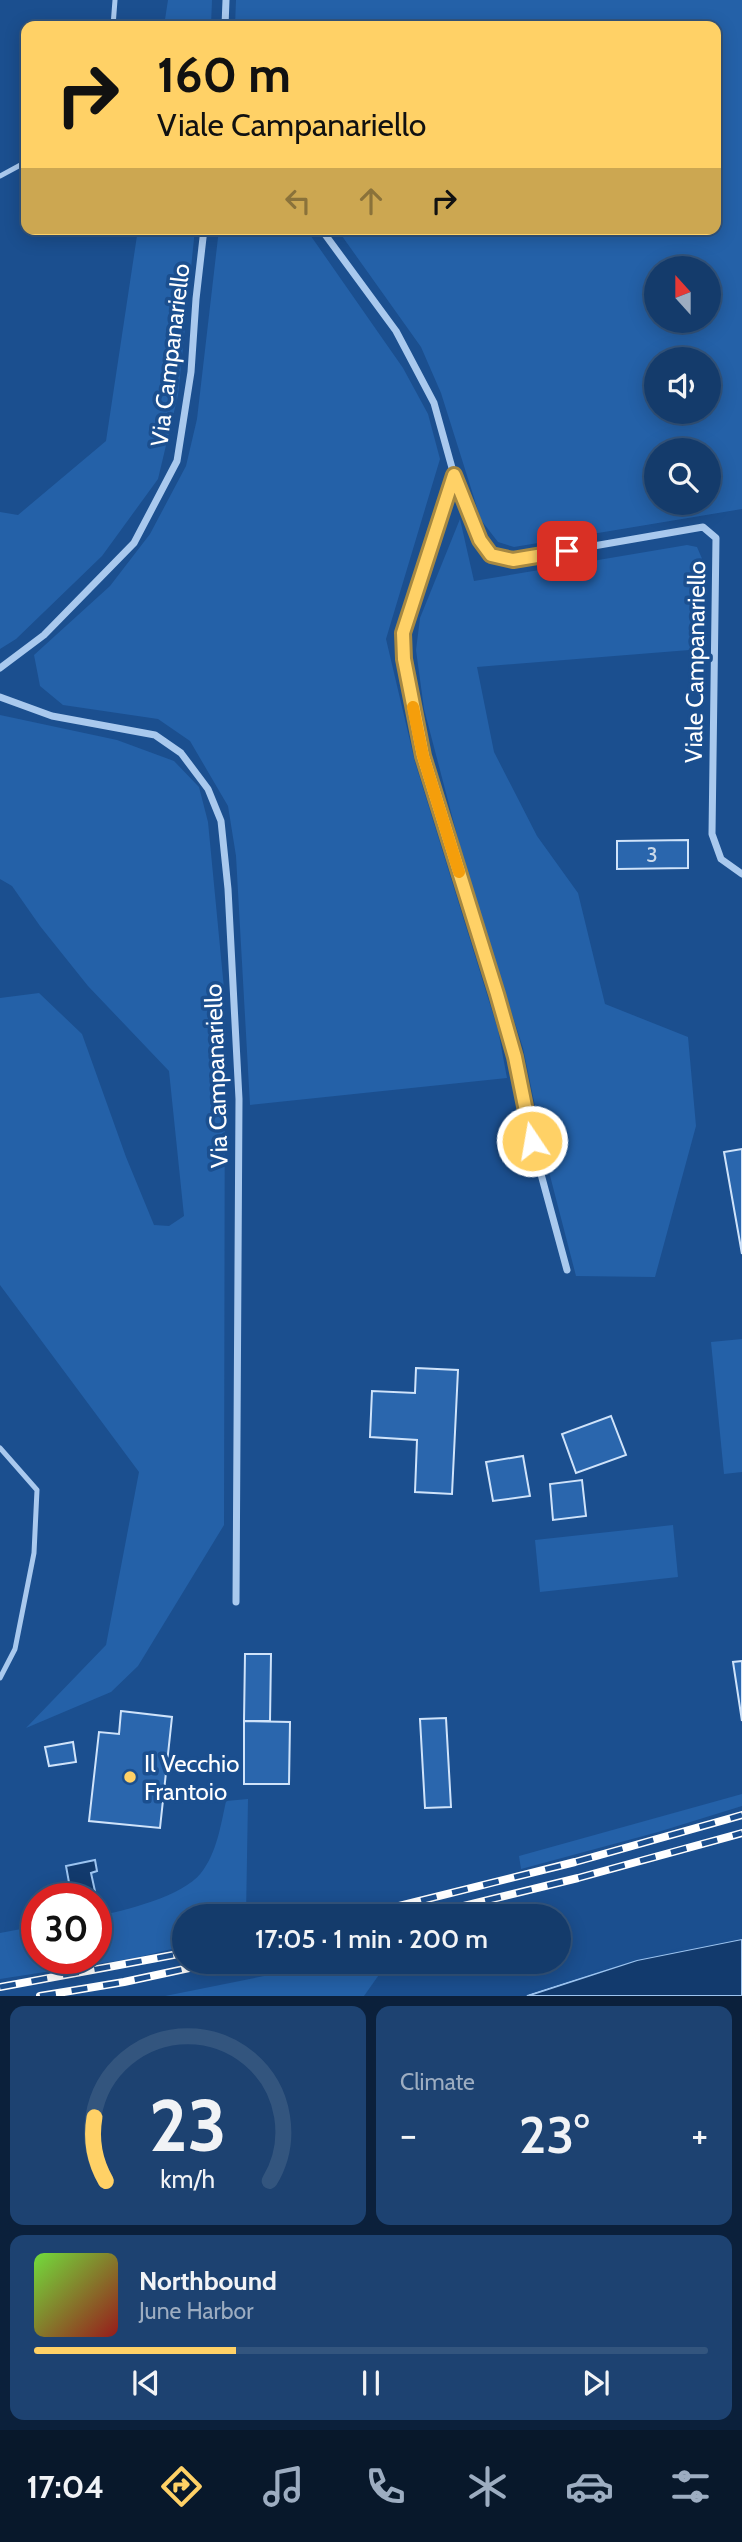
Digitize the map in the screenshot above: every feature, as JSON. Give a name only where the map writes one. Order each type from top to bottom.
[{"type":"street","points":[[225,21],[226,0]]},
{"type":"street","name":"Via Campanariello","points":[[0,668],[44,635],[134,543],[177,461],[191,372],[203,235]]},
{"type":"street","name":"Viale Campanariello","points":[[325,235],[396,331],[434,403],[454,475],[480,540],[491,555],[513,560],[703,527],[716,538],[712,834],[720,859],[742,874]]},
{"type":"street","points":[[454,475],[403,633],[404,659],[423,756],[515,1057],[532,1141],[567,1270]]},
{"type":"street","name":"Via Campanariello","points":[[0,698],[52,716],[155,735],[181,753],[208,789],[221,821],[228,889],[239,1099],[236,1602]]},
{"type":"lane","points":[[113,21],[115,0]]},
{"type":"lane","points":[[0,176],[21,165]]},
{"type":"lane","points":[[0,1448],[37,1490],[34,1553],[15,1649],[0,1678]]},
{"type":"shaded area","points":[[168,0],[212,0],[211,21],[165,21]]},
{"type":"shaded area","points":[[236,0],[742,0],[742,509],[721,512],[721,438],[644,438],[644,515],[706,515],[514,547],[498,542],[481,520],[441,393],[421,347],[341,235],[721,235],[721,21],[235,21]]},
{"type":"shaded area","points":[[137,235],[194,235],[178,395],[158,479],[102,556],[16,639],[0,649],[0,512],[18,515],[106,441]]},
{"type":"shaded area","points":[[218,235],[310,235],[403,368],[428,414],[440,459],[386,639],[415,762],[498,1030],[507,1078],[250,1105],[236,856],[228,806],[190,741],[158,719],[63,705],[40,686],[34,655],[110,586],[150,534],[186,466],[197,419]]},
{"type":"shaded area","points":[[460,519],[474,581],[687,545],[697,547],[703,561],[702,649],[477,667],[494,752],[537,836],[578,893],[605,1004],[688,1037],[696,1126],[655,1277],[576,1276],[547,1164],[523,1048],[468,877],[424,709],[416,650],[420,618]]},
{"type":"shaded area","points":[[0,715],[117,740],[174,761],[199,787],[208,822],[225,999],[224,1525],[138,1666],[111,1692],[26,1728],[106,1645],[139,1472],[0,1285],[0,998],[39,993],[82,1034],[126,1157],[154,1225],[169,1226],[184,1216],[169,1071],[88,986],[12,886],[0,879]]},
{"type":"shaded area","points":[[742,1339],[742,1472],[724,1474],[711,1342]]},
{"type":"shaded area","points":[[673,1525],[678,1577],[540,1592],[535,1540]]},
{"type":"shaded area","points":[[742,1794],[742,1806],[521,1869],[519,1856]]},
{"type":"shaded area","points":[[248,1799],[246,1904],[172,1904],[172,1949],[112,1962],[112,1912],[153,1901],[193,1881],[211,1857],[226,1801]]},
{"type":"shaded area","points":[[95,1860],[97,1871],[91,1873],[93,1883],[69,1883],[66,1866]]},
{"type":"shaded area","points":[[21,1929],[21,1974],[32,1974],[0,1979],[0,1933]]},
{"type":"shaded area","points":[[742,1939],[742,1996],[527,1996],[637,1960]]},
{"type":"shaded area","points":[[274,1974],[380,1974],[364,1996],[165,1996]]},
{"type":"pier","points":[[742,1936],[742,1939],[637,1960],[523,1996],[636,1957]]},
{"type":"building","points":[[688,840],[688,868],[617,869],[617,841]]},
{"type":"building","points":[[742,1149],[742,1254],[724,1152]]},
{"type":"building","points":[[416,1368],[458,1370],[452,1494],[415,1492],[417,1440],[370,1437],[372,1391],[415,1393]]},
{"type":"building","points":[[611,1416],[626,1455],[576,1473],[562,1434]]},
{"type":"building","points":[[523,1456],[530,1496],[493,1501],[486,1462]]},
{"type":"building","points":[[582,1480],[586,1516],[553,1520],[550,1484]]},
{"type":"building","points":[[245,1654],[271,1654],[270,1721],[244,1721]]},
{"type":"building","points":[[742,1661],[742,1721],[733,1662]]},
{"type":"building","name":"Il Vecchio Frantoio","points":[[121,1711],[172,1717],[160,1828],[89,1821],[99,1732],[119,1734]]},
{"type":"building","points":[[446,1718],[451,1807],[425,1808],[420,1719]]},
{"type":"building","points":[[244,1721],[290,1722],[289,1784],[244,1784]]},
{"type":"building","points":[[73,1742],[76,1762],[49,1766],[45,1747]]},
{"type":"railway","points":[[407,1904],[575,1862],[742,1815]]},
{"type":"railway","points":[[472,1904],[742,1833]]},
{"type":"railway","points":[[0,1987],[172,1955]]},
{"type":"railway","points":[[40,1996],[172,1972]]},
{"type":"slow traffic","points":[[413,707],[423,756],[459,872]]},
{"type":"place","name":"Il Vecchio Frantoio","points":[[130,1777]]},
{"type":"route","points":[[532,1141],[515,1057],[423,756],[404,659],[403,633],[454,475],[480,540],[491,555],[513,560],[567,551]]}]
